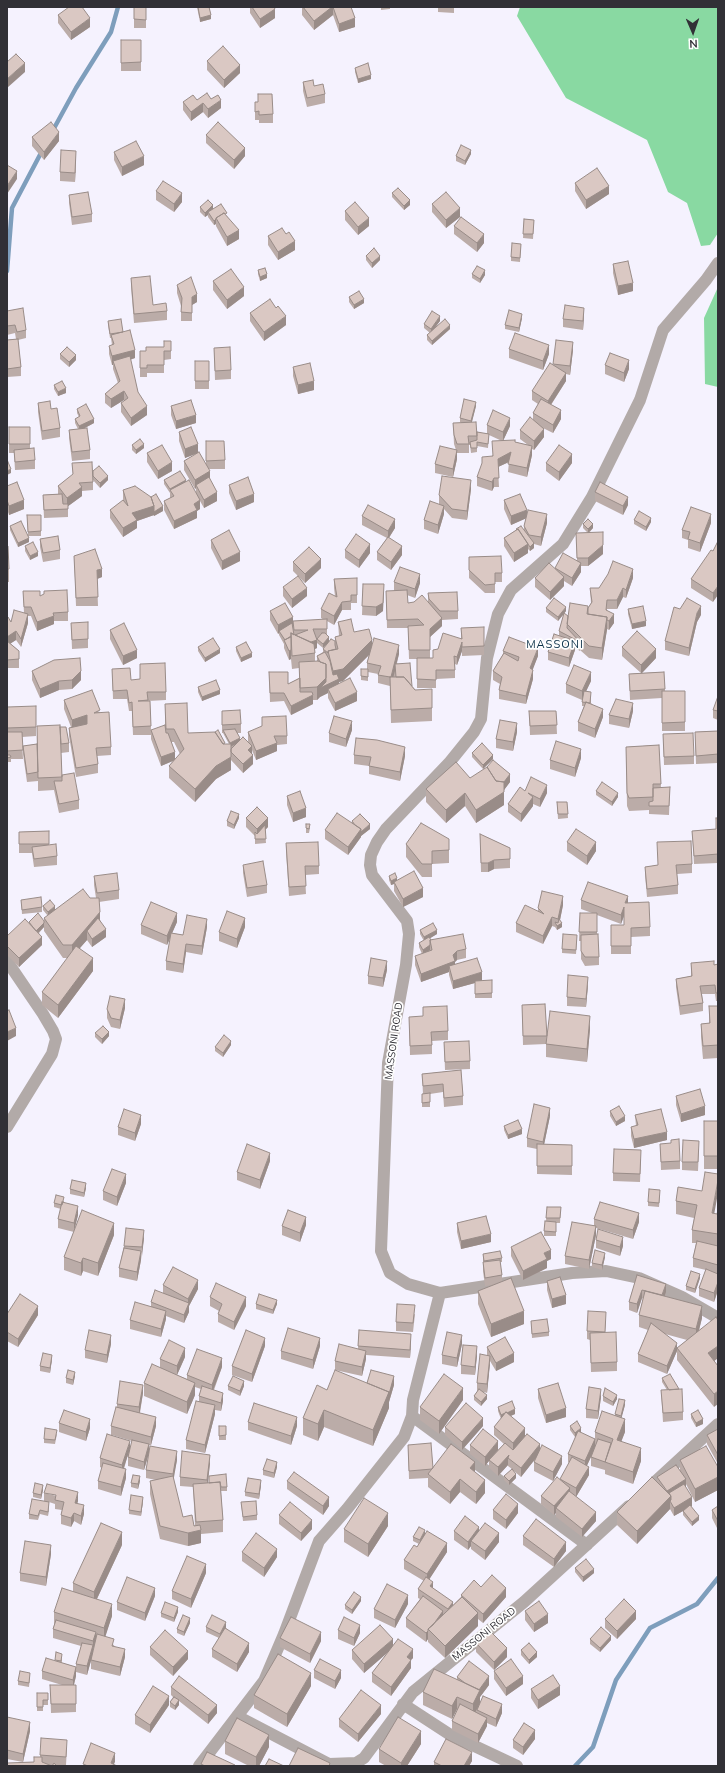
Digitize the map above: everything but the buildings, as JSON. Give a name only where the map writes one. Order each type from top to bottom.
[{"type":"street","name":"MASSONI ROAD","points":[[718,263],[706,280],[663,330],[640,400],[592,497],[563,544],[511,590],[498,614],[487,658],[481,719],[474,732],[444,769],[386,828],[371,855],[370,865],[372,875],[407,921],[409,934],[406,964],[388,1063],[381,1251],[390,1273],[408,1284],[440,1293],[572,1273],[606,1271],[639,1278],[682,1297],[718,1318]]},
{"type":"street","points":[[7,961],[54,1031],[56,1039],[52,1054],[7,1127]]},
{"type":"street","points":[[199,1766],[264,1681],[319,1541],[347,1509],[404,1437],[412,1416],[420,1373],[440,1293]]},
{"type":"street","points":[[412,1416],[586,1545]]},
{"type":"street","points":[[649,1487],[718,1424]]},
{"type":"street","name":"MASSONI ROAD","points":[[237,1716],[329,1764],[346,1765],[356,1763],[364,1758],[413,1692],[524,1602],[638,1498]]},
{"type":"street","points":[[403,1704],[449,1734],[517,1766]]},
{"type":"green space","points":[[520,7],[718,7],[718,233],[710,245],[701,246],[687,203],[668,192],[647,140],[566,98],[517,16]]},
{"type":"green space","points":[[718,287],[718,387],[705,384],[704,318]]},
{"type":"waterway","points":[[52,132],[76,88],[111,32],[118,7]]},
{"type":"waterway","points":[[7,271],[12,208],[42,151]]},
{"type":"waterway","points":[[575,1766],[593,1747],[616,1680],[650,1628],[697,1604],[718,1578]]},
{"type":"district","name":"MASSONI","points":[[555,645]]}]
